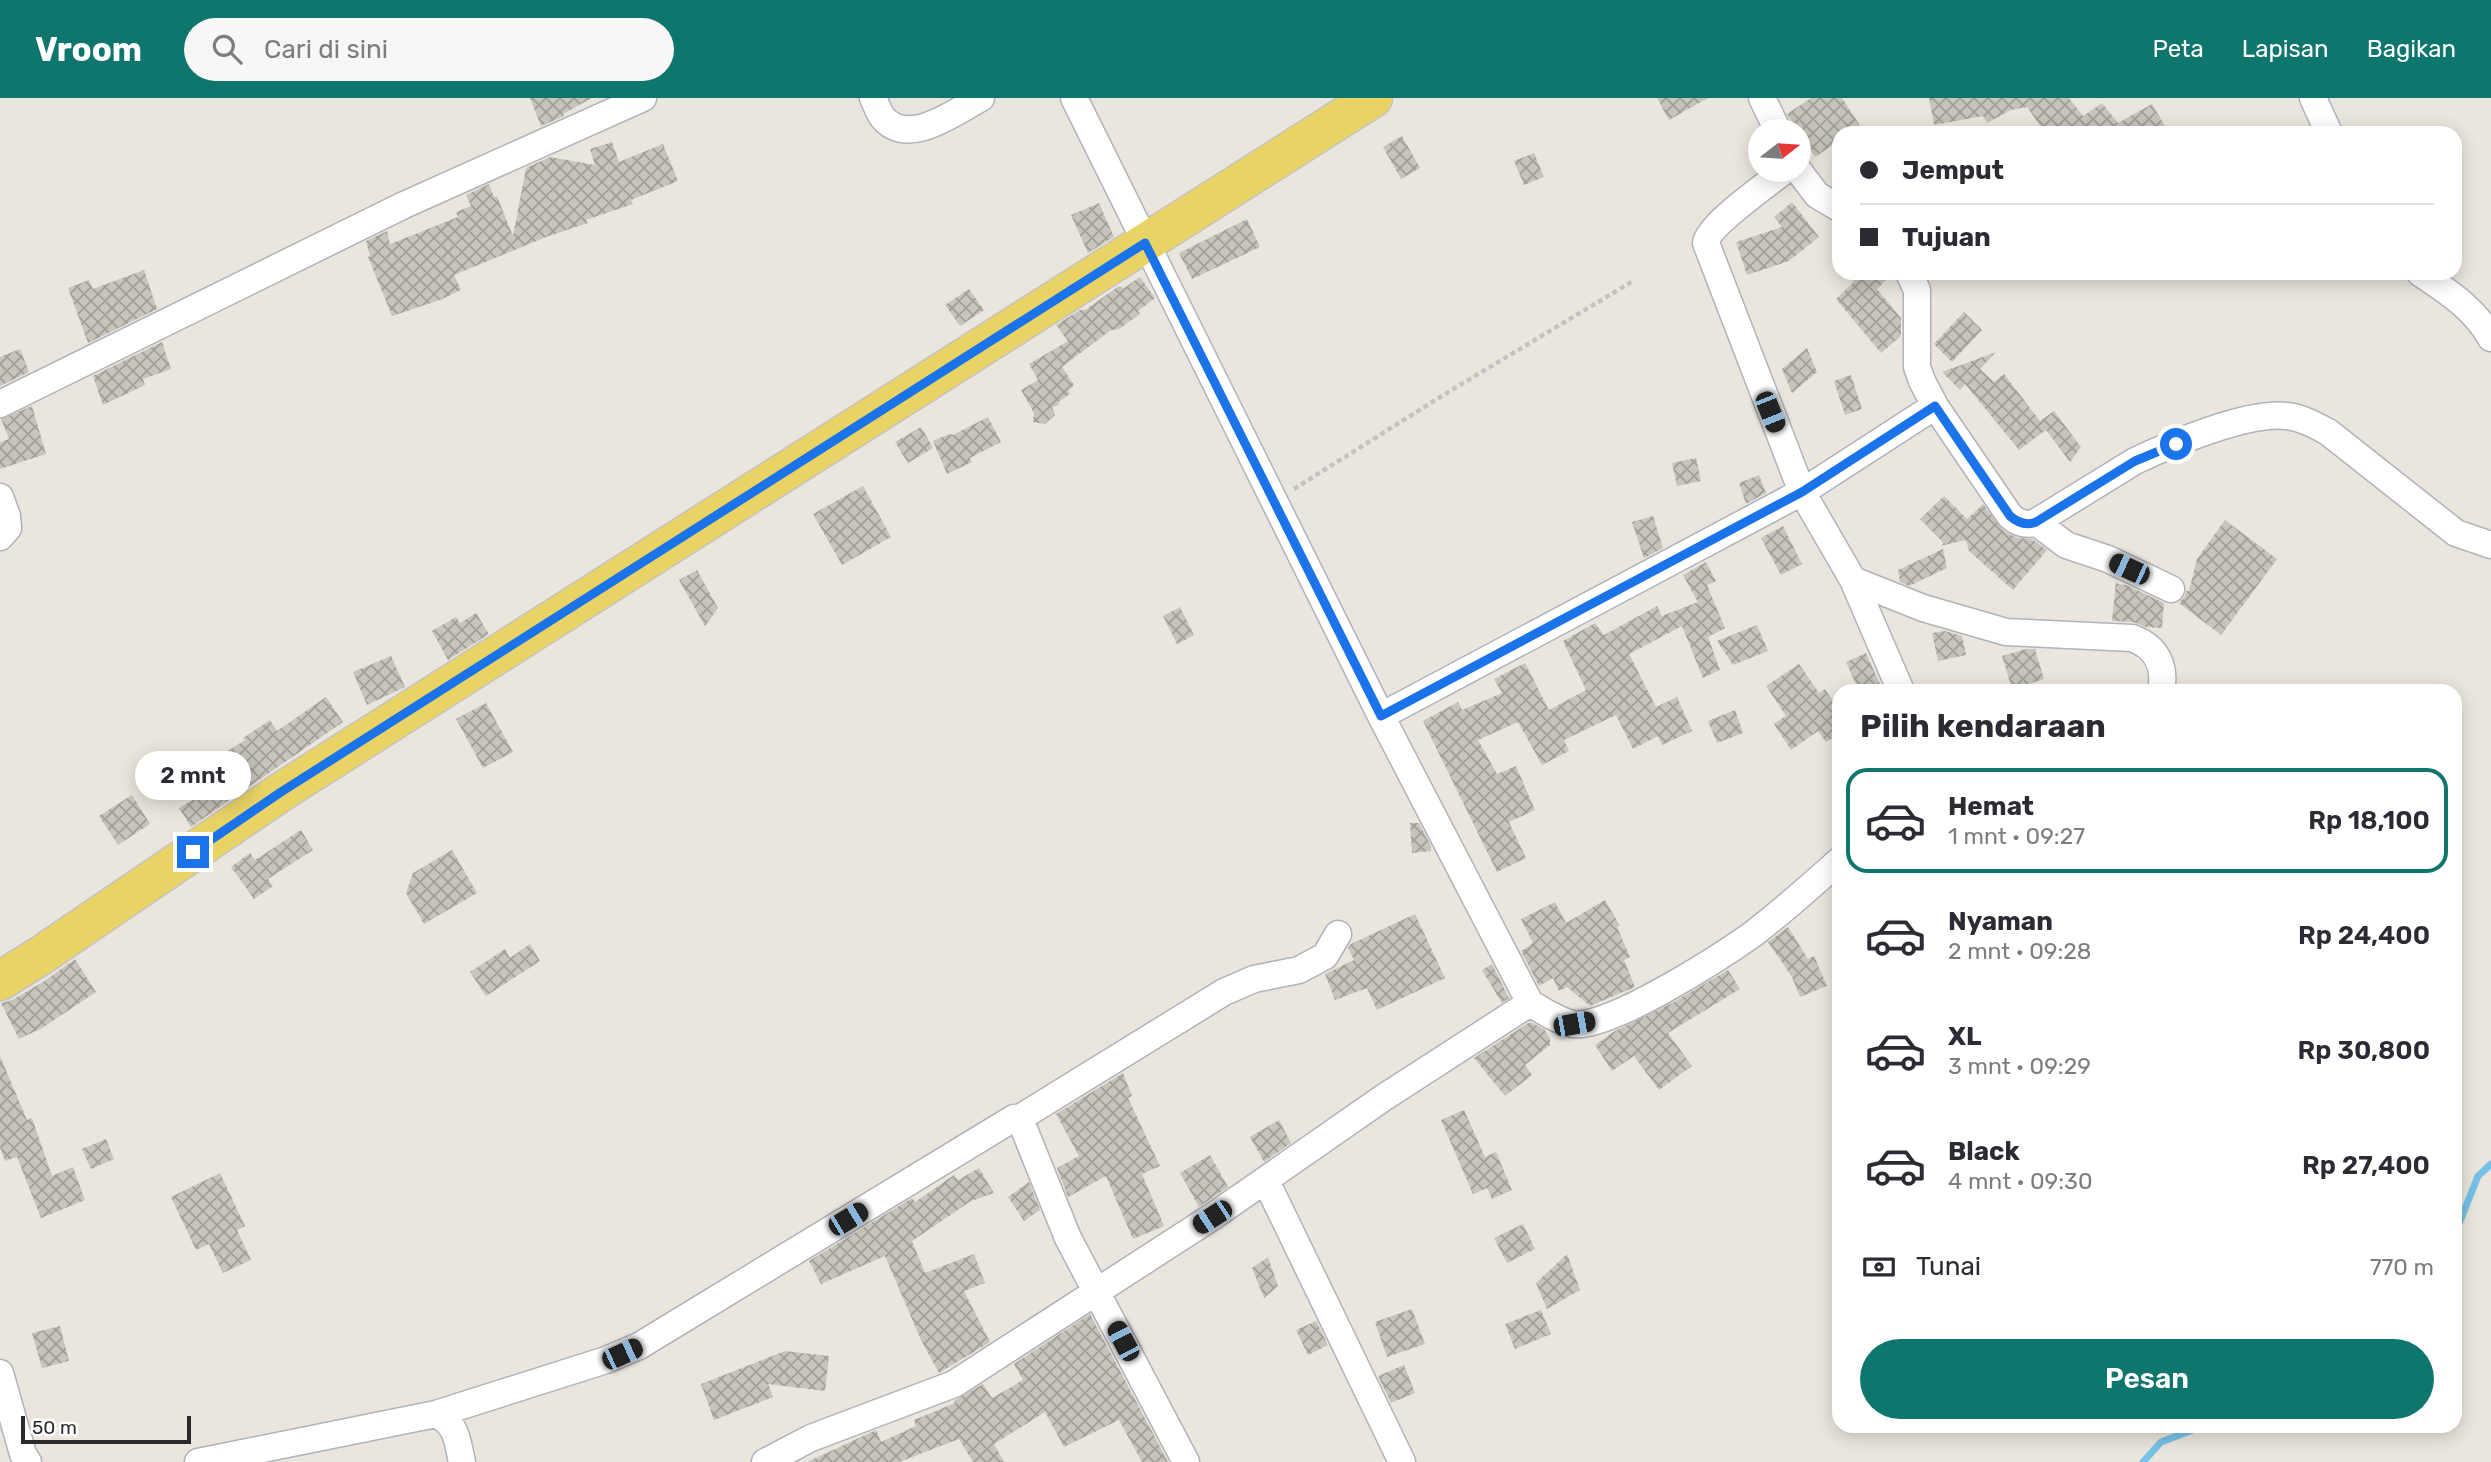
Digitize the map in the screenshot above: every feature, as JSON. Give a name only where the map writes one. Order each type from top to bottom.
[{"type":"main road","points":[[0,981],[281,792],[1373,98]]},
{"type":"street","points":[[0,404],[404,205],[643,98]]},
{"type":"street","points":[[873,98],[883,118],[895,127],[911,130],[928,126],[981,98]]},
{"type":"street","points":[[1074,98],[1381,716],[1530,1003],[1552,1016],[1574,1024],[1624,1011],[1712,961],[1753,934],[1832,867]]},
{"type":"street","points":[[1762,98],[1772,119]]},
{"type":"street","points":[[2312,98],[2326,126]]},
{"type":"street","points":[[1770,182],[1722,220],[1707,235],[1706,243],[1802,492],[1853,580],[1898,684]]},
{"type":"street","points":[[1807,182],[1816,194],[1832,204]]},
{"type":"street","points":[[1912,280],[1917,290],[1917,367],[1935,406],[2010,516],[2017,522],[2036,522],[2152,453],[2246,420],[2265,416],[2288,416],[2308,421],[2328,432],[2456,533],[2491,545]]},
{"type":"street","points":[[2430,280],[2474,312],[2491,338]]},
{"type":"street","points":[[1381,716],[1802,492],[1935,406]]},
{"type":"street","points":[[0,498],[8,516],[8,528],[0,537]]},
{"type":"street","points":[[2036,522],[2066,545],[2108,559],[2171,589]]},
{"type":"street","points":[[1853,580],[1923,608],[2006,632],[2132,638],[2144,642],[2153,650],[2162,666],[2161,684]]},
{"type":"street","points":[[198,1462],[436,1414],[606,1360],[639,1346],[1224,992],[1254,979],[1299,970],[1325,956],[1338,934]]},
{"type":"street","points":[[765,1462],[811,1438],[954,1384],[1266,1181],[1383,1098],[1530,1003]]},
{"type":"street","points":[[1018,1119],[1068,1238],[1186,1462]]},
{"type":"street","points":[[1266,1181],[1402,1462]]},
{"type":"street","points":[[0,1373],[19,1442],[28,1462]]},
{"type":"street","points":[[436,1414],[448,1420],[453,1428],[462,1462]]},
{"type":"path","points":[[1276,501],[1434,401],[1633,281]]},
{"type":"building","points":[[530,98],[592,98],[563,114],[564,116],[541,126]]},
{"type":"building","points":[[1657,98],[1708,98],[1669,120]]},
{"type":"building","points":[[1811,98],[1842,98],[1860,126],[1832,126],[1832,146],[1815,157],[1811,151],[1811,119],[1790,119],[1787,114]]},
{"type":"building","points":[[1929,98],[2069,98],[2083,116],[2102,103],[2118,123],[2152,104],[2165,126],[2040,126],[2027,107],[2011,110],[1987,123],[1983,116],[1934,125]]},
{"type":"building","points":[[1402,136],[1420,168],[1401,179],[1383,147]]},
{"type":"building","points":[[612,142],[619,162],[663,144],[678,181],[631,200],[633,204],[586,220],[588,223],[546,237],[454,275],[461,290],[392,316],[368,257],[370,256],[366,241],[387,231],[390,244],[458,217],[456,212],[471,206],[466,195],[489,184],[494,197],[497,196],[513,236],[526,168],[550,157],[595,165],[590,149]]},
{"type":"building","points":[[1534,153],[1544,177],[1524,185],[1514,161]]},
{"type":"building","points":[[1792,202],[1819,237],[1789,261],[1747,275],[1736,242],[1782,227],[1774,217]]},
{"type":"building","points":[[1099,203],[1114,237],[1088,253],[1071,215]]},
{"type":"building","points":[[1247,219],[1260,247],[1192,279],[1179,253]]},
{"type":"building","points":[[144,270],[157,309],[88,343],[68,288],[89,280],[93,289]]},
{"type":"building","points":[[1140,277],[1155,298],[1138,311],[1140,314],[1119,329],[1111,330],[1062,367],[1074,385],[1068,391],[1070,394],[1058,402],[1059,405],[1052,407],[1055,415],[1045,424],[1033,422],[1034,413],[1021,390],[1038,380],[1029,364],[1068,341],[1056,325],[1080,310],[1085,310],[1119,286],[1124,288]]},
{"type":"building","points":[[1852,280],[1886,280],[1877,289],[1901,318],[1901,336],[1881,353],[1836,299],[1854,282]]},
{"type":"building","points":[[969,289],[984,310],[960,326],[945,305]]},
{"type":"building","points":[[1964,312],[1982,330],[1952,362],[1934,344]]},
{"type":"building","points":[[162,342],[171,369],[143,379],[145,385],[103,405],[93,376]]},
{"type":"building","points":[[1807,348],[1817,372],[1792,393],[1782,369]]},
{"type":"building","points":[[20,349],[29,372],[0,386],[0,357]]},
{"type":"building","points":[[1996,352],[1980,369],[1994,382],[2004,374],[2040,421],[2054,411],[2081,447],[2070,462],[2046,430],[2019,450],[1965,384],[1960,390],[1942,372]]},
{"type":"building","points":[[1851,375],[1862,409],[1845,415],[1834,381]]},
{"type":"building","points":[[32,406],[46,454],[0,469],[0,442],[9,439],[1,419]]},
{"type":"building","points":[[988,417],[1001,442],[970,458],[972,462],[947,474],[933,441],[949,434],[953,435]]},
{"type":"building","points":[[921,427],[933,448],[908,463],[895,442]]},
{"type":"building","points":[[1696,458],[1701,481],[1677,486],[1672,463]]},
{"type":"building","points":[[1759,475],[1766,493],[1746,504],[1739,483]]},
{"type":"building","points":[[863,486],[891,537],[842,565],[813,514]]},
{"type":"building","points":[[1944,496],[1967,519],[1983,504],[2004,531],[2017,538],[2032,539],[2047,550],[2013,590],[1969,551],[1966,540],[1940,546],[1944,543],[1920,519]]},
{"type":"building","points":[[1653,516],[1663,548],[1644,558],[1632,522]]},
{"type":"building","points":[[2225,520],[2277,559],[2221,635],[2179,603],[2186,591],[2189,591],[2197,559]]},
{"type":"building","points":[[1783,526],[1802,564],[1781,575],[1761,538]]},
{"type":"building","points":[[1943,549],[1947,568],[1909,586],[1900,582],[1898,570]]},
{"type":"building","points":[[1706,562],[1716,581],[1707,585],[1725,628],[1708,637],[1720,670],[1703,678],[1682,626],[1629,654],[1656,707],[1677,697],[1692,731],[1662,745],[1658,736],[1633,749],[1616,715],[1564,740],[1569,751],[1542,765],[1518,722],[1478,740],[1497,774],[1516,766],[1535,810],[1509,822],[1526,858],[1497,872],[1423,721],[1458,702],[1462,710],[1502,693],[1494,679],[1525,663],[1549,710],[1586,690],[1563,641],[1595,623],[1604,635],[1657,606],[1662,616],[1698,602],[1683,575]]},
{"type":"building","points":[[697,570],[718,608],[705,626],[679,580]]},
{"type":"building","points":[[2116,581],[2164,603],[2162,628],[2112,621]]},
{"type":"building","points":[[1180,607],[1194,635],[1177,644],[1163,616]]},
{"type":"building","points":[[476,613],[489,634],[448,660],[432,631],[456,617],[460,623]]},
{"type":"building","points":[[1757,625],[1768,651],[1733,665],[1717,641]]},
{"type":"building","points":[[1945,631],[1962,636],[1966,655],[1938,661],[1932,633]]},
{"type":"building","points":[[2035,649],[2044,679],[2028,684],[2010,684],[2002,656]]},
{"type":"building","points":[[1866,653],[1880,684],[1856,684],[1846,662]]},
{"type":"building","points":[[391,656],[405,687],[367,705],[353,672]]},
{"type":"building","points":[[1799,664],[1819,693],[1825,689],[1832,700],[1832,738],[1826,742],[1818,731],[1791,750],[1774,724],[1786,716],[1766,686]]},
{"type":"building","points":[[326,697],[343,722],[191,827],[179,808],[194,799],[189,791],[213,776],[206,765],[270,720],[277,731]]},
{"type":"building","points":[[486,703],[513,752],[483,768],[456,719]]},
{"type":"building","points":[[1735,710],[1743,733],[1717,743],[1708,721]]},
{"type":"building","points":[[132,795],[150,824],[118,845],[99,816]]},
{"type":"building","points":[[1410,823],[1419,823],[1431,851],[1412,853]]},
{"type":"building","points":[[301,830],[313,850],[268,879],[273,886],[254,899],[231,867],[250,853],[255,860]]},
{"type":"building","points":[[452,850],[477,893],[424,924],[406,893],[413,873]]},
{"type":"building","points":[[1605,900],[1620,926],[1617,927],[1630,957],[1624,960],[1635,987],[1590,1006],[1567,987],[1559,991],[1553,978],[1539,986],[1521,951],[1533,943],[1521,919],[1555,902],[1566,923]]},
{"type":"building","points":[[1415,914],[1445,978],[1377,1010],[1367,988],[1335,1000],[1325,974],[1354,960],[1348,948],[1351,944]]},
{"type":"building","points":[[1788,927],[1808,959],[1814,956],[1827,986],[1800,997],[1792,977],[1768,942]]},
{"type":"building","points":[[530,944],[540,961],[486,996],[470,972],[505,949],[510,958]]},
{"type":"building","points":[[75,959],[96,992],[42,1028],[19,1039],[1,1003],[12,1000],[43,982]]},
{"type":"building","points":[[1492,964],[1509,998],[1502,1003],[1482,970]]},
{"type":"building","points":[[1728,970],[1740,989],[1668,1033],[1692,1066],[1659,1090],[1634,1056],[1612,1071],[1595,1045],[1615,1031],[1672,1003]]},
{"type":"building","points":[[1530,1022],[1544,1029],[1550,1038],[1550,1045],[1525,1065],[1532,1075],[1505,1096],[1474,1058]]},
{"type":"building","points":[[0,1056],[27,1120],[32,1118],[52,1176],[73,1167],[85,1200],[41,1218],[17,1157],[5,1161],[0,1147]]},
{"type":"building","points":[[1123,1073],[1132,1096],[1128,1098],[1160,1166],[1142,1174],[1164,1226],[1133,1239],[1106,1176],[1068,1197],[1057,1168],[1079,1156],[1056,1114]]},
{"type":"building","points":[[1464,1110],[1485,1157],[1496,1152],[1512,1190],[1492,1199],[1487,1188],[1473,1194],[1441,1120]]},
{"type":"building","points":[[1279,1120],[1291,1143],[1264,1162],[1250,1137]]},
{"type":"building","points":[[106,1139],[114,1159],[91,1169],[82,1149]]},
{"type":"building","points":[[1210,1155],[1228,1187],[1199,1207],[1180,1173]]},
{"type":"building","points":[[979,1168],[994,1193],[971,1201],[912,1241],[925,1273],[974,1254],[985,1283],[964,1291],[990,1342],[939,1373],[921,1340],[885,1256],[821,1284],[809,1261],[912,1198],[915,1202],[954,1175],[958,1180]]},
{"type":"building","points":[[220,1173],[245,1226],[237,1230],[251,1260],[223,1273],[209,1244],[196,1250],[171,1197]]},
{"type":"building","points":[[1029,1182],[1040,1210],[1024,1221],[1008,1197]]},
{"type":"building","points":[[1523,1224],[1535,1249],[1507,1263],[1494,1238]]},
{"type":"building","points":[[1567,1254],[1580,1290],[1547,1309],[1536,1283]]},
{"type":"building","points":[[1268,1257],[1278,1286],[1264,1298],[1252,1268]]},
{"type":"building","points":[[1412,1309],[1425,1344],[1387,1357],[1375,1322]]},
{"type":"building","points":[[1541,1310],[1551,1334],[1515,1349],[1505,1324]]},
{"type":"building","points":[[1090,1314],[1168,1462],[1142,1462],[1119,1420],[1064,1447],[1045,1412],[994,1444],[1004,1462],[973,1462],[959,1439],[899,1462],[807,1462],[876,1430],[881,1442],[916,1426],[914,1420],[955,1403],[954,1401],[983,1384],[992,1398],[1023,1380],[1014,1364]]},
{"type":"building","points":[[1316,1321],[1328,1345],[1308,1355],[1296,1330]]},
{"type":"building","points":[[60,1326],[69,1361],[42,1368],[32,1333]]},
{"type":"building","points":[[785,1351],[829,1356],[825,1391],[768,1384],[773,1397],[714,1420],[701,1384]]},
{"type":"building","points":[[1404,1365],[1415,1393],[1391,1403],[1378,1376]]},
{"type":"waterway","points":[[2462,1216],[2478,1176],[2491,1164]]},
{"type":"waterway","points":[[2143,1462],[2161,1442],[2185,1433]]},
{"type":"route","points":[[193,852],[281,792],[1145,243],[1381,716],[1802,492],[1935,406],[2010,516],[2025,524],[2036,522],[2135,461],[2176,444]]}]
